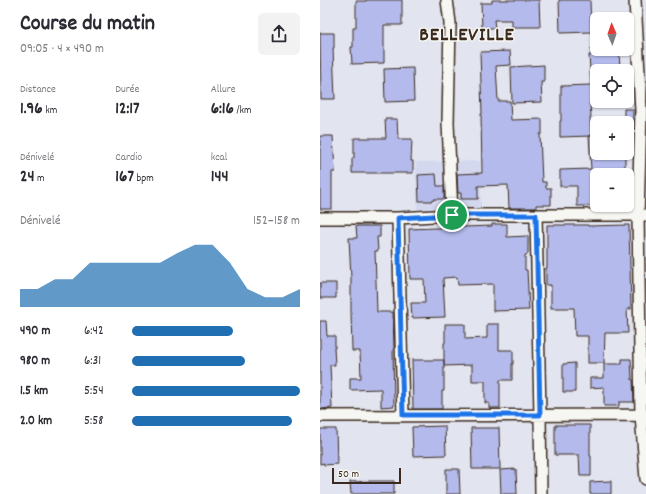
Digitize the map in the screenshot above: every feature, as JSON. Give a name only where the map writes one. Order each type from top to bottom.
[{"type":"street","points":[[446,0],[450,23],[448,123],[452,215]]},
{"type":"street","points":[[635,0],[641,112],[646,479]]},
{"type":"street","points":[[320,218],[398,218],[452,215],[642,215]]},
{"type":"street","points":[[536,215],[541,494]]},
{"type":"street","points":[[398,218],[403,415]]},
{"type":"street","points":[[320,416],[644,415]]},
{"type":"shaded area","points":[[480,161],[481,208],[417,209],[416,162]]},
{"type":"building","points":[[402,0],[402,25],[384,25],[384,63],[352,64],[351,47],[353,47],[353,28],[356,28],[356,1]]},
{"type":"building","points":[[492,0],[539,0],[540,27],[512,27],[512,20],[494,20],[495,28],[482,28],[481,3],[492,3]]},
{"type":"building","points":[[559,0],[590,0],[590,32],[560,33]]},
{"type":"building","points":[[320,33],[334,33],[333,48],[335,99],[321,99]]},
{"type":"building","points":[[510,51],[511,65],[496,66],[498,101],[510,101],[511,120],[542,119],[542,134],[540,134],[542,182],[546,182],[546,188],[551,188],[551,205],[536,205],[536,208],[509,208],[508,185],[478,186],[478,199],[461,199],[461,193],[458,193],[457,174],[482,173],[480,52]]},
{"type":"building","points":[[589,55],[619,56],[620,64],[590,64],[590,70]]},
{"type":"building","points":[[544,65],[544,82],[541,82],[542,102],[512,103],[511,67]]},
{"type":"building","points":[[413,68],[414,101],[385,102],[384,69]]},
{"type":"building","points":[[590,85],[590,136],[560,137],[561,86]]},
{"type":"building","points":[[624,109],[633,109],[633,116],[624,116]]},
{"type":"building","points":[[385,119],[397,119],[398,139],[412,139],[411,161],[413,161],[413,173],[352,173],[354,138],[386,138]]},
{"type":"building","points":[[320,136],[333,136],[335,172],[332,172],[332,209],[320,209]]},
{"type":"building","points":[[590,160],[625,160],[625,168],[591,168]]},
{"type":"building","points":[[590,169],[590,206],[577,206],[577,186],[560,186],[560,170]]},
{"type":"building","points":[[436,174],[437,186],[444,186],[444,199],[419,201],[418,175]]},
{"type":"building","points":[[492,224],[507,224],[507,237],[528,236],[528,254],[525,255],[525,270],[527,270],[529,310],[493,311],[493,284],[458,285],[457,277],[443,278],[445,317],[412,318],[411,303],[425,303],[424,279],[410,279],[409,229],[492,226]]},
{"type":"building","points":[[547,225],[629,225],[631,309],[627,309],[628,333],[605,333],[604,363],[588,363],[588,336],[575,336],[574,308],[551,308],[551,285],[546,285]]},
{"type":"building","points":[[356,226],[380,226],[380,237],[377,237],[378,251],[375,251],[377,312],[393,312],[394,406],[381,407],[381,389],[350,390],[350,378],[361,378],[360,351],[352,351],[349,238],[357,238]]},
{"type":"building","points":[[320,283],[336,283],[336,298],[320,298]]},
{"type":"building","points":[[320,321],[326,321],[327,336],[335,336],[335,365],[330,365],[332,408],[320,409]]},
{"type":"building","points":[[445,324],[465,324],[465,339],[487,338],[487,324],[499,324],[499,350],[513,350],[512,380],[500,380],[500,408],[489,408],[489,403],[485,403],[485,381],[472,381],[472,365],[444,366]]},
{"type":"building","points":[[622,359],[631,359],[634,402],[619,402],[619,406],[604,406],[604,387],[590,388],[590,378],[604,378],[604,364],[622,364]]},
{"type":"building","points":[[412,360],[444,360],[444,391],[442,391],[442,409],[413,409]]},
{"type":"building","points":[[575,363],[575,392],[563,392],[563,364]]},
{"type":"building","points":[[555,425],[590,425],[591,476],[580,476],[579,455],[555,455]]},
{"type":"building","points":[[445,426],[446,455],[413,456],[412,427]]},
{"type":"building","points":[[471,428],[499,428],[500,469],[472,469]]},
{"type":"building","points":[[320,429],[336,429],[337,464],[320,464]]},
{"type":"building","points":[[446,469],[459,469],[460,494],[446,494]]},
{"type":"building","points":[[516,469],[517,494],[501,494],[500,470]]},
{"type":"building","points":[[394,481],[394,494],[351,494],[350,482]]},
{"type":"building","points":[[611,481],[611,494],[590,494],[590,482]]},
{"type":"district","name":"BELLEVILLE","points":[[467,33]]},
{"type":"route","points":[[452,215],[536,215],[540,415],[403,415],[398,218],[452,215]]}]
